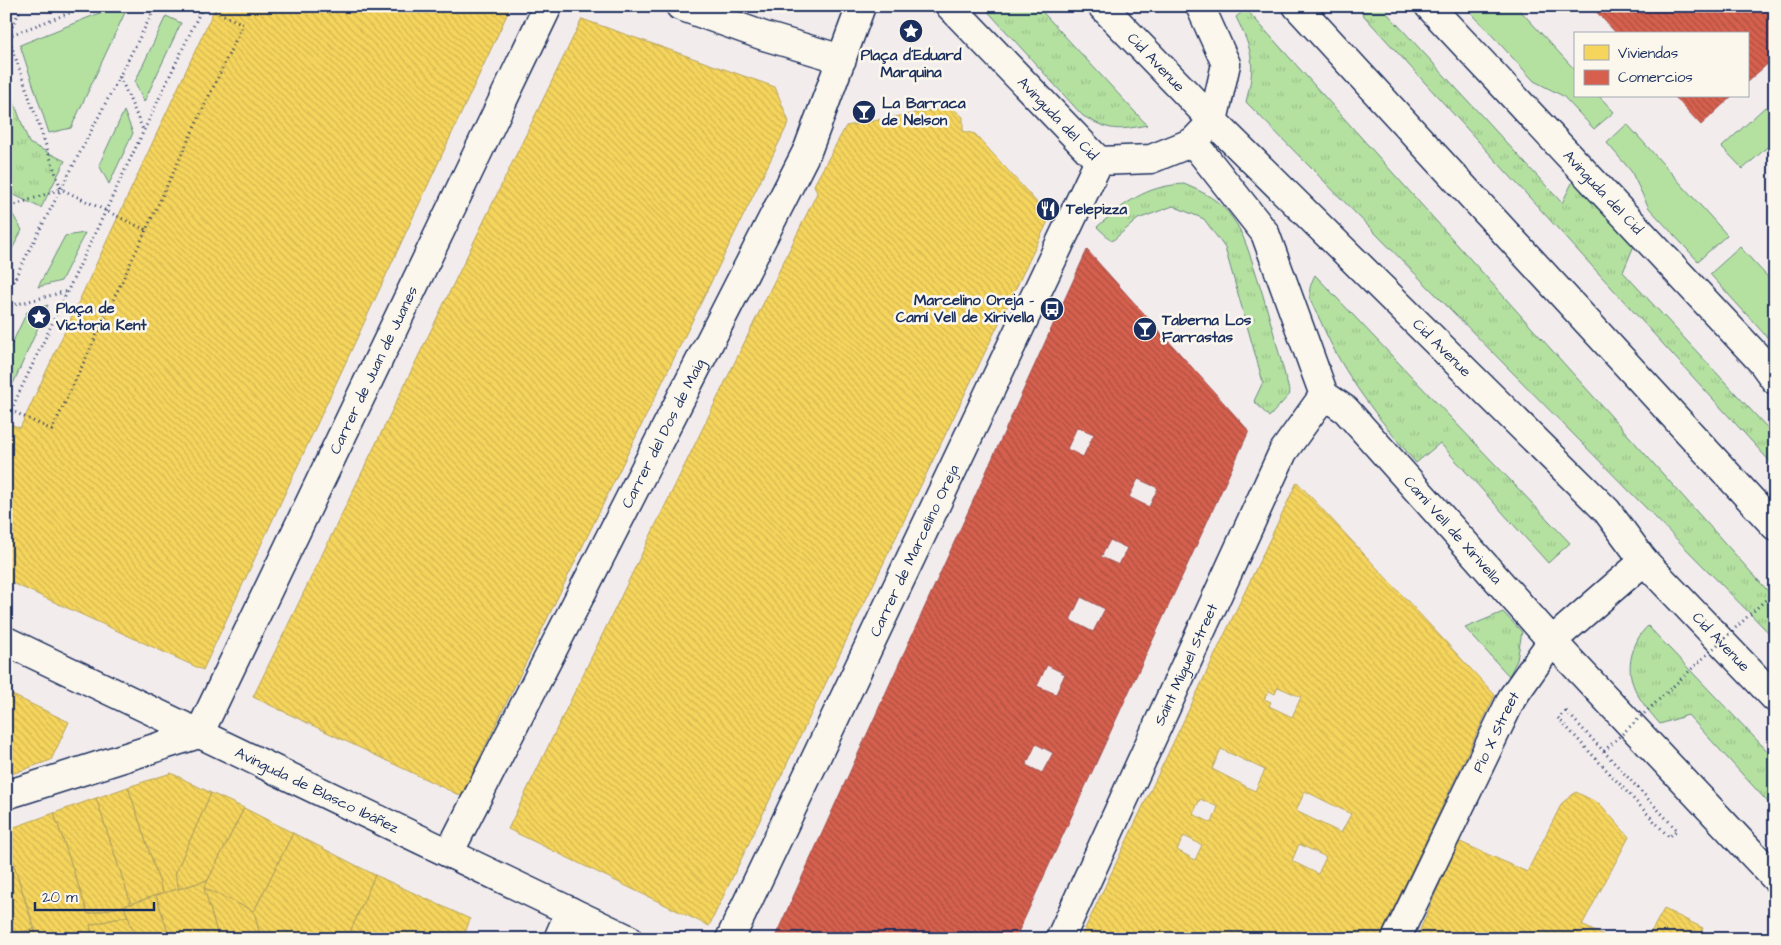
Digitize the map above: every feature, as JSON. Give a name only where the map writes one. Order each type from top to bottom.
[{"type":"street","name":"Carrer de Juan de Juanes","points":[[199,734],[548,6]]},
{"type":"street","points":[[680,6],[764,36],[842,59]]},
{"type":"street","name":"Carrer del Dos de Maig","points":[[449,853],[808,149],[861,6]]},
{"type":"street","name":"Avinguda del Cid","points":[[950,6],[1099,161],[1151,159],[1193,142]]},
{"type":"street","name":"Cid Avenue","points":[[1102,6],[1213,121],[1607,511],[1644,561],[1775,698]]},
{"type":"street","points":[[1200,6],[1226,64],[1213,121],[1193,142],[1265,233],[1324,395]]},
{"type":"street","points":[[1296,6],[1775,526]]},
{"type":"street","name":"Avinguda del Cid","points":[[1429,6],[1762,362],[1775,380]]},
{"type":"street","name":"Carrer de Marcelino Oreja","points":[[730,939],[1099,161]]},
{"type":"street","name":"Camí Vell de Xirivella","points":[[1324,395],[1346,410],[1552,641],[1775,878]]},
{"type":"street","name":"Saint Miguel Street","points":[[1060,939],[1283,452],[1324,395]]},
{"type":"street","name":"Pio X Street","points":[[1396,939],[1512,698],[1552,641],[1644,561]]},
{"type":"street","name":"Avinguda de Blasco Ibáñez","points":[[6,642],[628,939]]},
{"type":"street","points":[[6,795],[199,734]]},
{"type":"street","points":[[558,939],[570,911]]},
{"type":"path","points":[[22,6],[7,38],[61,189],[146,230]]},
{"type":"path","points":[[7,38],[88,6]]},
{"type":"path","points":[[6,295],[156,6]]},
{"type":"path","points":[[6,408],[52,430],[243,24],[204,6],[11,410]]},
{"type":"path","points":[[120,76],[144,132]]},
{"type":"path","points":[[6,208],[61,189]]},
{"type":"path","points":[[6,307],[68,290]]},
{"type":"path","points":[[1604,751],[1775,591]]},
{"type":"path","points":[[1566,711],[1604,751],[1677,830],[1669,837],[1558,718],[1566,711]]},
{"type":"green space","points":[[117,6],[128,6],[71,128],[49,133],[20,45]]},
{"type":"green space","points":[[983,6],[1037,6],[1147,125],[1120,129],[1100,125],[1083,116]]},
{"type":"green space","points":[[1355,6],[1388,6],[1386,12],[1562,203],[1574,179],[1635,243],[1623,272],[1775,436],[1775,467]]},
{"type":"green space","points":[[1465,6],[1516,6],[1574,69],[1574,98],[1601,98],[1614,112],[1594,129],[1563,96],[1534,81]]},
{"type":"green space","points":[[1246,9],[1775,599],[1775,639],[1246,102],[1251,77],[1251,58],[1236,17]]},
{"type":"green space","points":[[166,16],[181,23],[144,102],[135,82]]},
{"type":"green space","points":[[6,80],[29,143],[65,161],[41,208],[6,191]]},
{"type":"green space","points":[[1765,107],[1775,117],[1775,140],[1743,169],[1722,147]]},
{"type":"green space","points":[[124,111],[133,133],[109,184],[99,165]]},
{"type":"green space","points":[[1627,124],[1727,235],[1698,261],[1649,208],[1631,171],[1607,143]]},
{"type":"green space","points":[[1184,184],[1205,194],[1228,212],[1242,234],[1248,250],[1290,394],[1269,417],[1254,401],[1263,382],[1225,248],[1204,219],[1173,206],[1138,219],[1112,241],[1097,227],[1136,197],[1158,188]]},
{"type":"green space","points":[[10,210],[22,230],[6,261],[6,211]]},
{"type":"green space","points":[[85,233],[61,281],[38,287],[65,236]]},
{"type":"green space","points":[[1740,247],[1775,285],[1775,346],[1710,274]]},
{"type":"green space","points":[[1315,275],[1570,543],[1548,563],[1440,443],[1416,463],[1389,430],[1351,378],[1315,310],[1310,291]]},
{"type":"green space","points":[[48,305],[13,384],[6,381],[6,356],[27,312]]},
{"type":"green space","points":[[1503,612],[1522,632],[1517,660],[1509,676],[1465,628]]},
{"type":"green space","points":[[1648,626],[1775,759],[1775,810],[1688,715],[1660,724],[1646,707],[1635,689],[1630,670],[1634,648],[1643,631]]},
{"type":"building: Viviendas","points":[[216,6],[511,6],[203,670],[6,580],[6,422],[20,428]]},
{"type":"building: Viviendas","points":[[582,19],[775,87],[789,122],[461,796],[253,697]]},
{"type":"building: Viviendas","points":[[942,108],[952,108],[963,117],[963,131],[975,134],[1050,217],[709,926],[508,829],[817,193],[814,185],[846,126]]},
{"type":"building: Viviendas","points":[[1297,482],[1495,695],[1379,939],[1080,939]],"holes":[[[1278,687],[1301,697],[1292,717],[1269,706],[1271,702],[1264,699],[1269,691],[1275,694]],[[1221,749],[1265,770],[1255,791],[1212,769]],[[1305,791],[1351,814],[1341,833],[1296,811]],[[1200,799],[1218,807],[1212,823],[1193,814]],[[1184,836],[1202,845],[1195,860],[1177,850]],[[1299,844],[1326,857],[1318,874],[1292,861]]]},
{"type":"building: Viviendas","points":[[6,692],[69,722],[51,760],[6,776]]},
{"type":"building: Viviendas","points":[[171,773],[211,793],[175,874],[179,889],[163,893],[128,787]]},
{"type":"building: Viviendas","points":[[128,787],[163,893],[131,904],[96,798]]},
{"type":"building: Viviendas","points":[[1576,792],[1600,804],[1629,837],[1582,925],[1610,939],[1416,939],[1458,841],[1527,872],[1562,803]]},
{"type":"building: Viviendas","points":[[211,793],[244,808],[208,880],[179,889],[175,874]]},
{"type":"building: Viviendas","points":[[96,798],[131,904],[88,914],[54,813]]},
{"type":"building: Viviendas","points":[[244,808],[293,833],[254,911],[204,888]]},
{"type":"building: Viviendas","points":[[54,813],[88,914],[124,906],[128,916],[90,925],[92,932],[65,939],[37,939],[6,840],[6,830]]},
{"type":"building: Viviendas","points":[[293,833],[375,875],[347,939],[261,939],[254,911]]},
{"type":"building: Viviendas","points":[[6,840],[35,929],[6,936]]},
{"type":"building: Viviendas","points":[[375,875],[470,919],[463,939],[347,939]]},
{"type":"building: Viviendas","points":[[208,880],[204,888],[219,939],[170,939],[156,895]]},
{"type":"building: Viviendas","points":[[204,888],[254,911],[261,939],[219,939]]},
{"type":"building: Viviendas","points":[[156,895],[170,939],[136,939],[124,906]]},
{"type":"building: Viviendas","points":[[1664,909],[1703,928],[1698,939],[1647,939]]},
{"type":"building: Viviendas","points":[[128,916],[136,939],[93,939],[90,925]]},
{"type":"building: Viviendas","points":[[35,929],[37,939],[6,939],[6,936]]},
{"type":"building: Viviendas","points":[[92,932],[93,939],[65,939]]},
{"type":"building: Comercios","points":[[1591,6],[1775,6],[1775,65],[1771,61],[1748,81],[1748,32],[1615,32]]},
{"type":"building: Comercios","points":[[1676,98],[1730,98],[1701,125]]},
{"type":"building: Comercios","points":[[1087,250],[1249,431],[1015,939],[774,939]],"holes":[[[1077,427],[1094,434],[1083,457],[1067,449]],[[1138,479],[1158,488],[1149,507],[1129,497]],[[1110,540],[1127,548],[1119,565],[1101,557]],[[1081,597],[1105,609],[1093,632],[1070,620]],[[1047,665],[1065,674],[1056,694],[1037,686]],[[1036,744],[1053,753],[1042,773],[1026,765]]]},
{"type":"place","name":"Plaça d´Eduard Marquina","points":[[911,31]]},
{"type":"place","name":"La Barraca de Nelson","points":[[864,112]]},
{"type":"place","name":"Telepizza","points":[[1048,209]]},
{"type":"place","name":"Marcelino Oreja - Camí Vell de Xirivella","points":[[1052,309]]},
{"type":"place","name":"Plaça de Victoria Kent","points":[[39,317]]},
{"type":"place","name":"Taberna Los Farrastas","points":[[1145,329]]}]
